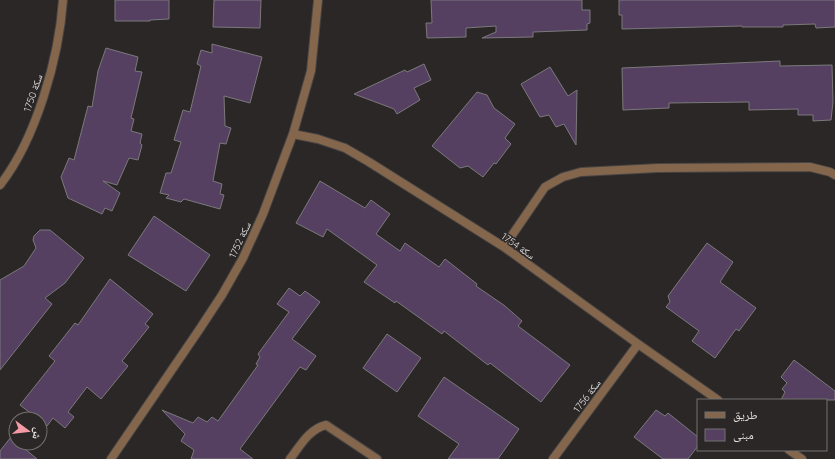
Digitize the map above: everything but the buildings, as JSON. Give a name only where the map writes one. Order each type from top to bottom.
[{"type":"street","name":"سكة 1750","points":[[0,186],[27,138],[43,98],[54,59],[62,18],[63,0]]},
{"type":"street","name":"سكة 1752","points":[[110,459],[199,330],[229,283],[243,258],[263,214],[293,134],[311,71],[318,0]]},
{"type":"street","name":"سكة 1754","points":[[293,134],[318,139],[345,148],[504,247],[717,399]]},
{"type":"street","points":[[504,247],[545,187],[563,177],[581,172],[658,168],[810,167],[830,172],[835,175]]},
{"type":"street","name":"سكة 1756","points":[[553,459],[638,344]]},
{"type":"street","points":[[290,459],[310,433],[318,427],[326,425],[377,459]]},
{"type":"street","points":[[791,451],[802,459]]}]
